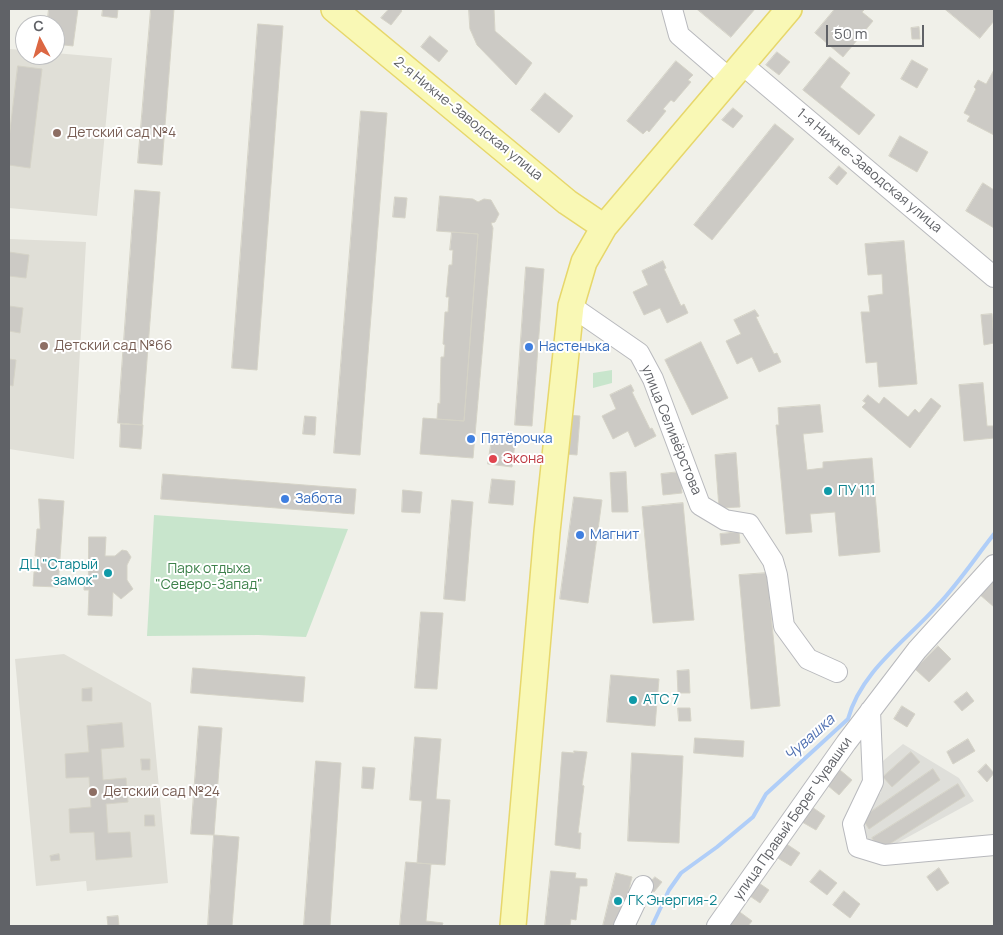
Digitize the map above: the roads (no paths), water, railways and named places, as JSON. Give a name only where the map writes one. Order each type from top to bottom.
[{"type":"main road","name":"2-я Нижне-Заводская улица","points":[[334,9],[568,202],[604,227]]},
{"type":"main road","points":[[513,926],[548,532],[571,306],[584,262],[604,227],[789,9]]},
{"type":"street","name":"1-я Нижне-Заводская улица","points":[[672,9],[679,35],[736,72],[994,277]]},
{"type":"street","name":"улица Селивёрстова","points":[[571,306],[639,353],[653,379],[700,505],[725,520],[749,524],[772,560],[778,574],[784,626],[792,640],[808,659],[836,672]]},
{"type":"street","name":"улица Правый Берег Чувашки","points":[[717,926],[870,712],[917,650],[994,566]]},
{"type":"street","points":[[870,712],[873,782],[853,824],[858,847],[884,854],[994,845]]},
{"type":"street","points":[[624,926],[643,886]]},
{"type":"waterway","name":"Чувашка","points":[[652,926],[669,890],[681,873],[717,847],[753,817],[766,794],[848,719],[854,702],[874,671],[945,598],[994,534]]},
{"type":"place","name":"Детский сад №4","points":[[57,133]]},
{"type":"place","name":"Детский сад №66","points":[[44,346]]},
{"type":"place","name":"Настенька","points":[[529,347]]},
{"type":"place","name":"Пятёрочка","points":[[471,439]]},
{"type":"place","name":"Экона","points":[[493,459]]},
{"type":"place","name":"ПУ 111","points":[[828,491]]},
{"type":"place","name":"Забота","points":[[285,499]]},
{"type":"place","name":"Магнит","points":[[580,535]]},
{"type":"place","name":"ДЦ \"Старый замок\"","points":[[108,573]]},
{"type":"place","name":"АТС 7","points":[[633,700]]},
{"type":"place","name":"Детский сад №24","points":[[93,792]]},
{"type":"place","name":"ГК Энергия-2","points":[[618,901]]},
{"type":"park label","name":"Парк отдыха \"Северо-Запад\"","points":[[209,578]]}]
